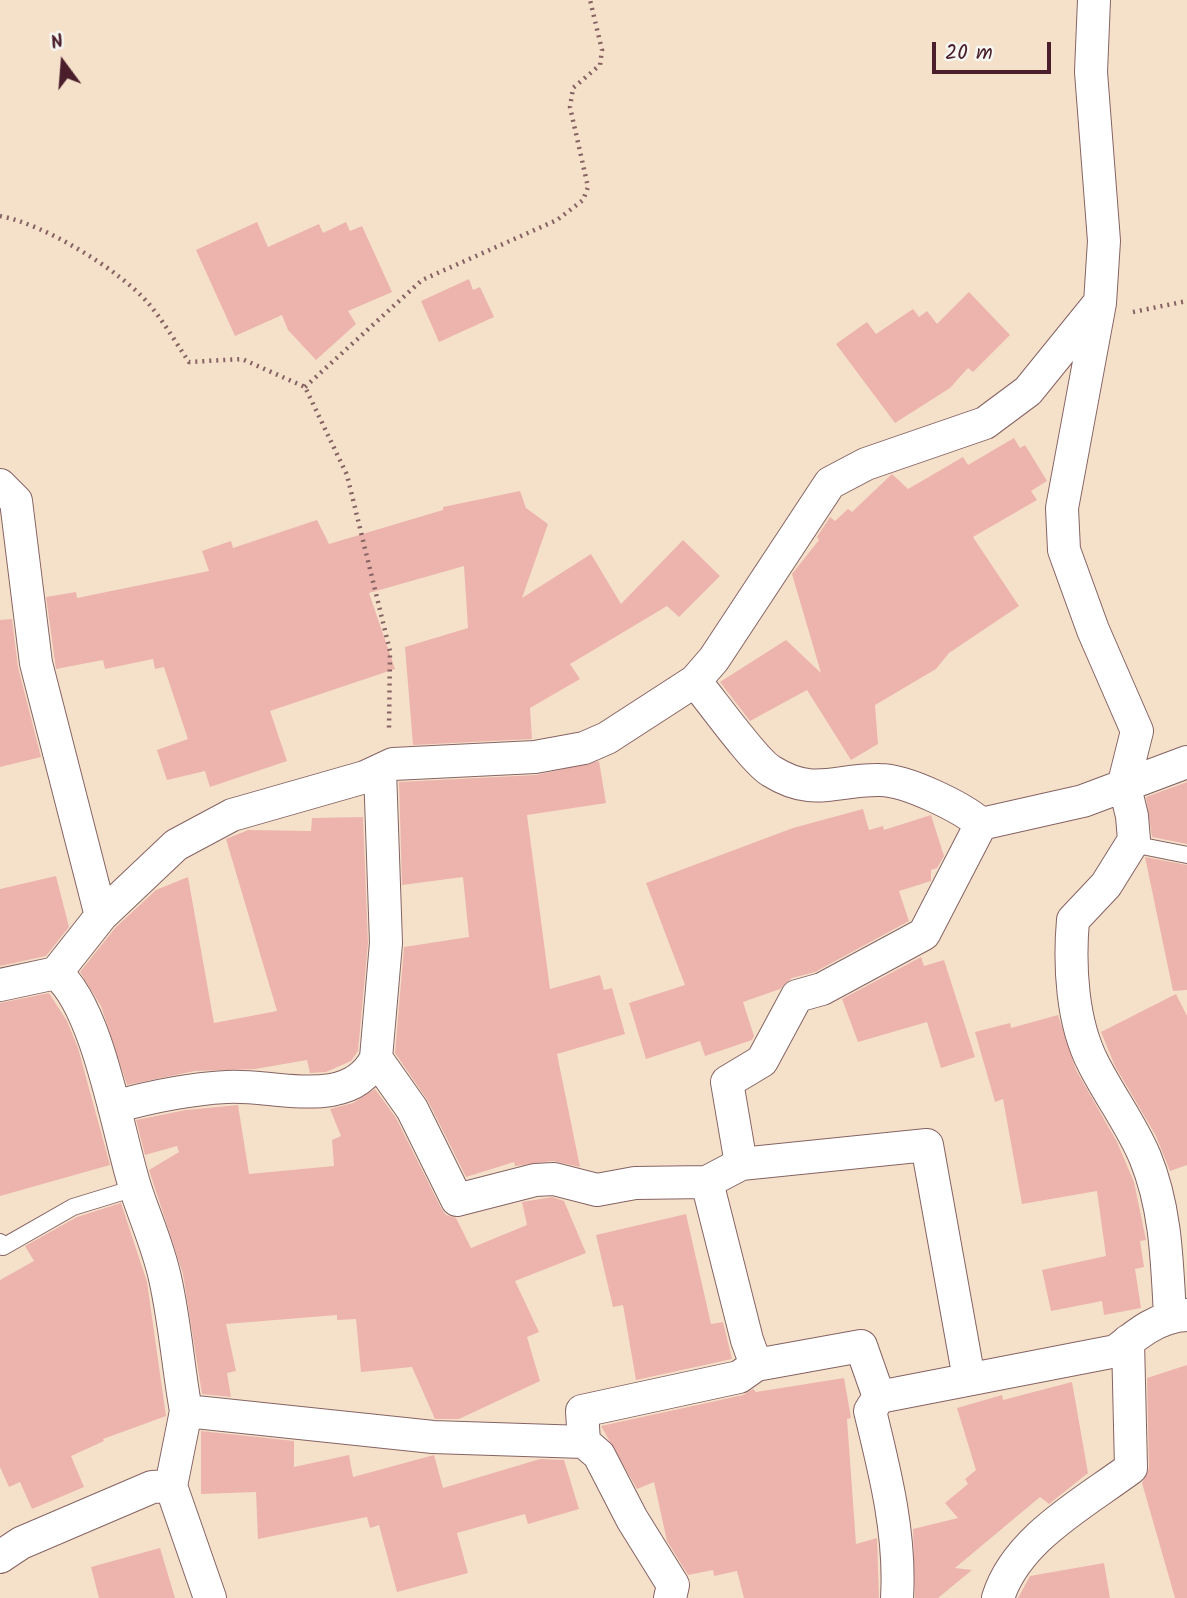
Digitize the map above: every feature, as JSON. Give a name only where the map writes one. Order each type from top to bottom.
[{"type":"street","points":[[897,1598],[895,1534],[888,1487],[870,1411],[879,1397],[1116,1351],[1128,1341],[1179,1315],[1159,1200],[1144,1156],[1104,1084],[1084,1041],[1076,1002],[1072,959],[1073,920],[1106,885],[1132,844],[1132,816],[1124,783],[1137,731],[1093,630],[1064,550],[1062,508],[1100,303],[1104,242],[1091,72],[1094,0]]},
{"type":"street","points":[[0,985],[56,973],[101,916],[177,845],[212,824],[253,807],[365,777],[385,768],[435,760],[548,756],[584,748],[607,738],[695,681],[714,659],[830,483],[866,464],[985,423],[1028,391],[1100,303]]},
{"type":"street","points":[[0,485],[16,501],[36,663],[101,916]]},
{"type":"street","points":[[695,681],[769,771],[807,788],[880,780],[900,783],[964,809],[982,824]]},
{"type":"street","points":[[741,1164],[727,1082],[762,1061],[797,996],[821,989],[924,934],[982,824],[1083,801],[1124,783],[1187,762]]},
{"type":"street","points":[[114,1107],[228,1086],[318,1092],[352,1082],[371,1069],[376,1058],[387,943],[385,768]]},
{"type":"street","points":[[56,973],[70,987],[79,1004],[114,1107],[135,1188],[156,1242],[166,1280],[186,1411],[171,1486],[211,1598]]},
{"type":"street","points":[[376,1058],[392,1076],[412,1109],[457,1200],[535,1180],[554,1179],[597,1191],[635,1183],[707,1182],[741,1164],[927,1144],[969,1379]]},
{"type":"street","points":[[707,1182],[747,1340],[756,1365]]},
{"type":"street","points":[[998,1598],[1013,1566],[1030,1547],[1131,1468],[1128,1341]]},
{"type":"street","points":[[584,1442],[582,1411],[738,1377],[756,1365],[861,1346],[879,1397]]},
{"type":"street","points":[[186,1411],[433,1437],[584,1442],[599,1455],[632,1519],[673,1585],[670,1598]]},
{"type":"street","points":[[0,1557],[21,1543],[152,1487],[171,1486]]},
{"type":"lane","points":[[1132,844],[1187,855]]},
{"type":"lane","points":[[0,1241],[3,1247],[73,1207],[135,1188]]},
{"type":"path","points":[[305,387],[422,280],[557,220],[583,200],[588,187],[570,107],[573,88],[600,65],[602,50],[590,0]]},
{"type":"path","points":[[0,216],[58,237],[100,263],[148,302],[189,362],[242,359],[305,387],[346,475],[390,650],[385,768]]},
{"type":"path","points":[[1100,303],[1128,313],[1187,301]]},
{"type":"building","points":[[257,222],[268,247],[319,224],[323,233],[346,222],[350,231],[362,226],[392,292],[348,311],[356,324],[316,360],[288,330],[282,315],[235,336],[196,250]]},
{"type":"building","points":[[469,279],[473,290],[480,287],[494,317],[439,342],[421,301]]},
{"type":"building","points":[[969,292],[1010,335],[973,372],[968,368],[950,388],[895,423],[836,344],[867,322],[876,334],[913,309],[919,317],[927,311],[937,324]]},
{"type":"building","points":[[1014,438],[1020,448],[1025,445],[1047,481],[1031,491],[1037,500],[973,537],[1019,606],[949,653],[936,669],[875,705],[878,744],[851,760],[807,690],[750,721],[720,682],[786,640],[821,673],[792,574],[819,540],[817,537],[830,517],[835,521],[848,509],[852,512],[892,474],[908,489],[963,457],[968,465]]},
{"type":"building","points":[[520,491],[526,508],[548,524],[522,598],[591,554],[621,604],[683,540],[720,576],[679,617],[667,606],[570,664],[580,679],[530,708],[532,739],[413,745],[405,647],[468,628],[464,566],[369,593],[395,669],[270,711],[287,761],[210,787],[205,771],[167,780],[157,750],[188,739],[164,667],[155,669],[153,659],[105,669],[103,660],[56,669],[46,597],[76,592],[77,598],[209,571],[202,551],[231,541],[233,548],[317,520],[329,544],[443,510],[443,507]]},
{"type":"building","points":[[12,619],[18,667],[41,757],[0,767],[0,620]]},
{"type":"building","points":[[599,761],[606,803],[527,815],[550,989],[600,975],[604,990],[612,988],[625,1034],[557,1054],[580,1167],[553,1161],[515,1166],[514,1162],[466,1177],[428,1101],[395,1053],[404,947],[469,937],[463,877],[402,885],[399,782],[536,775]]},
{"type":"building","points":[[1187,782],[1187,844],[1152,837],[1146,797]]},
{"type":"building","points":[[863,809],[869,830],[883,826],[884,830],[931,815],[944,856],[937,868],[931,870],[931,881],[899,891],[909,921],[815,972],[792,978],[780,989],[743,1002],[754,1036],[752,1040],[705,1056],[700,1041],[646,1059],[629,1003],[685,985],[646,883],[793,828]]},
{"type":"building","points":[[363,817],[368,943],[358,1051],[351,1061],[326,1072],[310,1073],[307,1060],[255,1069],[195,1071],[127,1085],[101,1006],[80,972],[115,928],[156,890],[188,877],[214,1023],[277,1011],[226,839],[248,830],[311,831],[312,818]]},
{"type":"building","points":[[1145,857],[1187,865],[1187,990],[1173,991]]},
{"type":"building","points":[[56,876],[69,927],[46,956],[0,966],[0,889]]},
{"type":"building","points":[[921,957],[924,966],[944,960],[975,1057],[941,1068],[927,1022],[858,1042],[842,999]]},
{"type":"building","points":[[49,993],[67,1021],[78,1048],[110,1165],[0,1196],[0,1003]]},
{"type":"building","points":[[1176,994],[1187,1016],[1187,1165],[1170,1171],[1156,1136],[1115,1066],[1101,1032]]},
{"type":"building","points":[[1058,1015],[1076,1070],[1117,1142],[1134,1182],[1146,1240],[1140,1241],[1144,1267],[1135,1269],[1141,1308],[1104,1315],[1102,1301],[1051,1311],[1042,1270],[1106,1256],[1097,1191],[1022,1204],[1003,1099],[995,1102],[975,1032],[1010,1023],[1011,1028]]},
{"type":"building","points":[[375,1089],[396,1118],[441,1208],[446,1215],[456,1218],[471,1248],[527,1225],[522,1202],[552,1197],[564,1201],[586,1253],[515,1281],[539,1332],[527,1337],[540,1381],[459,1419],[435,1419],[412,1367],[361,1372],[356,1319],[337,1320],[337,1315],[226,1324],[236,1371],[227,1373],[231,1397],[202,1394],[183,1274],[149,1170],[179,1152],[177,1146],[145,1155],[136,1120],[186,1110],[238,1105],[249,1174],[334,1166],[332,1140],[341,1136],[330,1109],[353,1103]]},
{"type":"building","points":[[121,1203],[147,1282],[166,1416],[103,1439],[104,1441],[71,1456],[84,1487],[32,1509],[20,1482],[9,1487],[0,1467],[0,1280],[34,1261],[25,1246],[77,1217]]},
{"type":"building","points":[[686,1214],[711,1324],[723,1322],[732,1359],[636,1380],[623,1305],[613,1307],[596,1235]]},
{"type":"building","points":[[1187,1365],[1187,1598],[1175,1598],[1142,1483],[1149,1468],[1147,1378]]},
{"type":"building","points":[[844,1378],[851,1418],[847,1419],[856,1544],[877,1538],[879,1598],[744,1598],[737,1571],[714,1576],[713,1570],[688,1575],[667,1541],[654,1482],[637,1489],[601,1426],[743,1395],[753,1389],[756,1392]]},
{"type":"building","points":[[1072,1382],[1088,1473],[1049,1504],[1040,1497],[955,1568],[972,1570],[938,1598],[915,1598],[913,1529],[958,1518],[945,1503],[968,1484],[965,1479],[976,1470],[957,1408],[1002,1395],[1003,1400]]},
{"type":"building","points":[[201,1431],[294,1441],[294,1467],[349,1455],[353,1477],[434,1455],[443,1488],[540,1459],[564,1460],[579,1509],[528,1524],[525,1514],[457,1533],[468,1573],[397,1592],[379,1525],[370,1528],[367,1517],[258,1539],[256,1492],[201,1494]]},
{"type":"building","points":[[160,1548],[175,1598],[99,1598],[91,1567]]},
{"type":"building","points":[[1104,1563],[1110,1598],[1018,1598],[1030,1576]]}]
